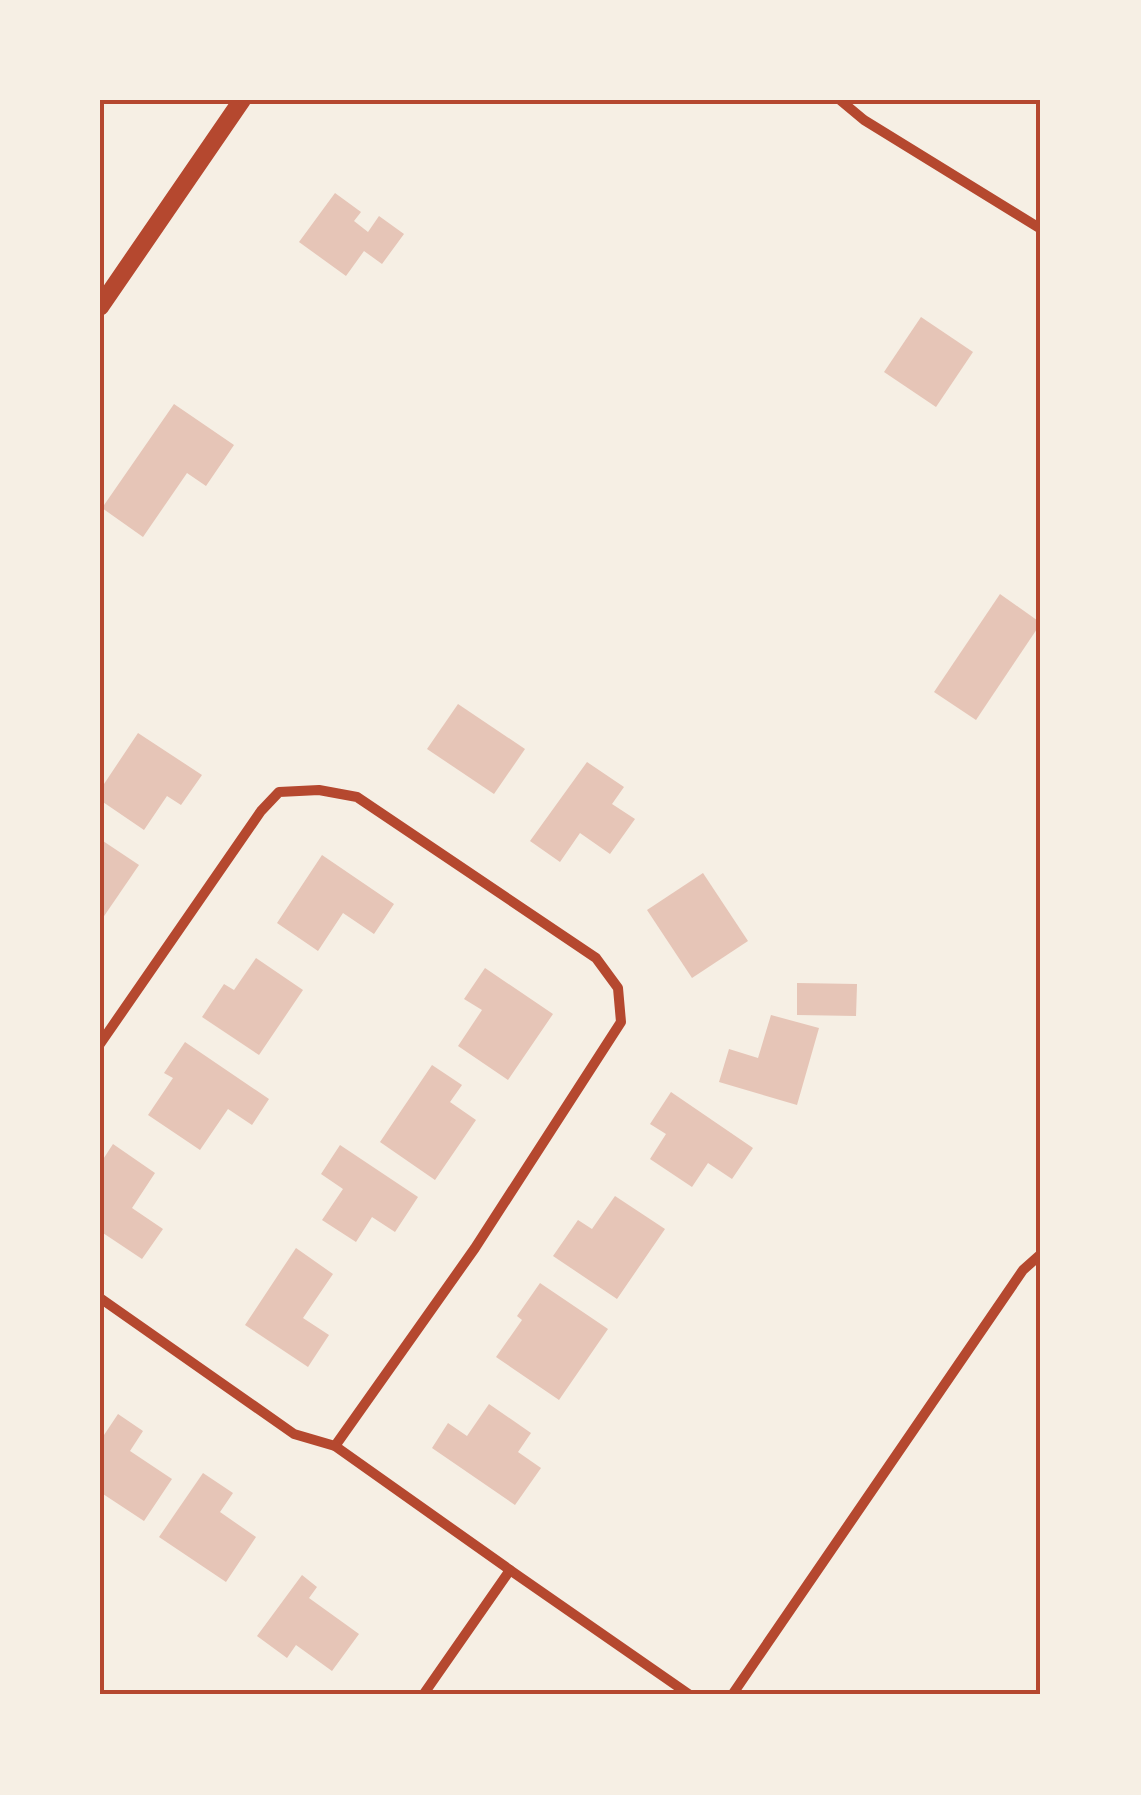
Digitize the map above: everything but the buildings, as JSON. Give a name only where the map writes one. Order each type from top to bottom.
[{"type":"street","points":[[100,307],[242,100]]},
{"type":"street","points":[[840,100],[864,120],[1041,229]]},
{"type":"street","points":[[100,1044],[261,811],[280,792],[320,790],[357,797],[596,958],[614,979],[621,1022],[475,1248],[335,1446]]},
{"type":"street","points":[[732,1695],[1022,1270],[1041,1254]]},
{"type":"street","points":[[100,1298],[294,1434],[335,1446],[690,1695]]},
{"type":"street","points":[[422,1695],[510,1570]]}]
